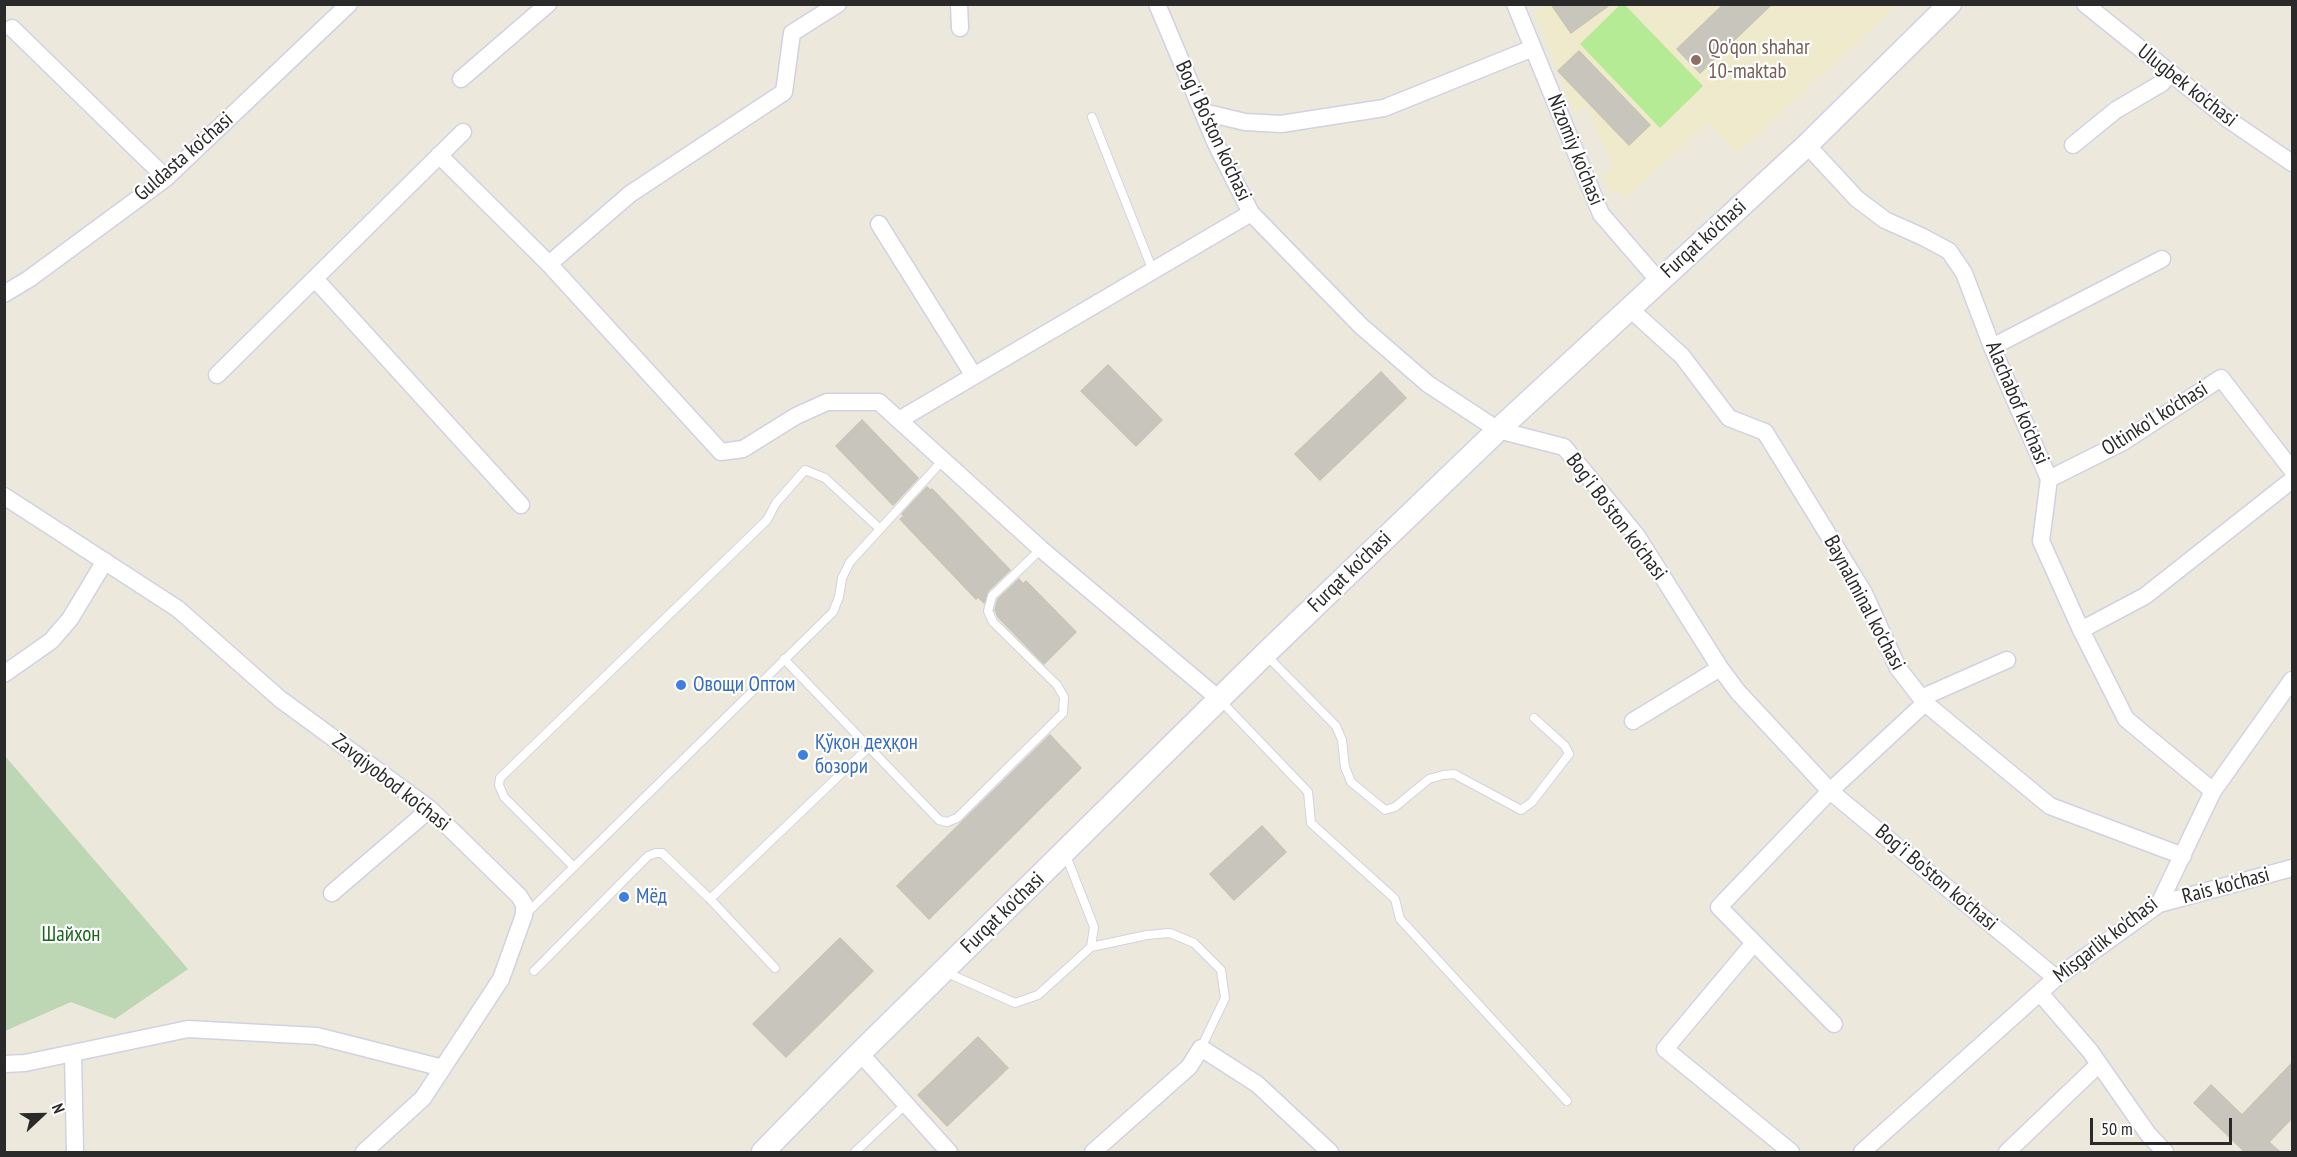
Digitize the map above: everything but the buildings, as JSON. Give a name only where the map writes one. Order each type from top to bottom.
[{"type":"main road","name":"Furqat ko'chasi","points":[[762,1152],[1218,699],[1498,429],[1807,145],[1950,4]]},
{"type":"street","name":"Guldasta ko'chasi","points":[[4,294],[29,279],[166,178],[350,4]]},
{"type":"street","points":[[461,80],[548,4]]},
{"type":"street","points":[[549,264],[630,194],[784,92],[792,33],[838,4]]},
{"type":"street","points":[[959,4],[960,28]]},
{"type":"street","name":"Bog'i Bo'ston ko'chasi","points":[[1157,4],[1203,112],[1251,213],[1360,326],[1428,384],[1498,429],[1564,447],[1637,536],[1720,668],[1738,692],[1830,791],[2056,978]]},
{"type":"street","name":"Nizomiy ko'chasi","points":[[1515,4],[1601,214],[1659,281]]},
{"type":"street","name":"Ulugbek ko'chasi","points":[[2085,4],[2229,120],[2292,163]]},
{"type":"street","points":[[12,28],[166,178]]},
{"type":"street","points":[[1203,112],[1245,122],[1281,124],[1384,108],[1533,48]]},
{"type":"street","points":[[2073,145],[2116,110],[2162,83],[2171,74]]},
{"type":"street","points":[[217,375],[316,280],[463,132]]},
{"type":"street","name":"Alachabof ko'chasi","points":[[1807,145],[1857,199],[1885,220],[1949,251],[1964,273],[1992,347],[2049,479],[2041,542],[2081,630],[2126,719],[2213,790]]},
{"type":"street","points":[[439,155],[549,264],[721,452],[743,449],[796,416],[827,402],[879,402],[1041,549],[1218,699]]},
{"type":"street","points":[[899,420],[1251,213]]},
{"type":"street","points":[[879,224],[974,376]]},
{"type":"street","points":[[1992,347],[2162,259]]},
{"type":"street","points":[[316,280],[521,505]]},
{"type":"street","name":"Baynalminal ko'chasi","points":[[1629,308],[1682,356],[1729,418],[1765,432],[1864,593],[1898,668],[1923,700],[2050,806],[2183,856]]},
{"type":"street","name":"Oltinko'l ko'chasi","points":[[2049,479],[2124,442],[2221,378],[2292,470]]},
{"type":"street","points":[[2081,630],[2145,596],[2292,480]]},
{"type":"street","name":"Zavqiyobod ko'chasi","points":[[4,496],[178,609],[280,699],[430,809],[519,896],[524,904],[524,915]]},
{"type":"street","points":[[4,674],[51,641],[70,619],[105,561]]},
{"type":"street","points":[[1834,1024],[1719,907],[1830,791],[1923,700],[2007,660]]},
{"type":"street","points":[[1633,722],[1720,668]]},
{"type":"street","name":"Misgarlik ko'chasi","points":[[1862,1152],[2056,978],[2159,904],[2213,790],[2292,680]]},
{"type":"street","points":[[332,893],[430,809]]},
{"type":"street","name":"Rais ko'chasi","points":[[2159,904],[2292,868]]},
{"type":"street","points":[[364,1152],[423,1098],[501,979],[524,915]]},
{"type":"street","points":[[1754,943],[1665,1049],[1791,1152]]},
{"type":"street","points":[[2040,993],[2098,1064],[2148,1134],[2165,1152]]},
{"type":"street","points":[[4,1064],[25,1063],[188,1029],[317,1036],[443,1068]]},
{"type":"street","points":[[1094,1152],[1189,1067],[1201,1047],[1257,1084],[1330,1152]]},
{"type":"street","points":[[73,1053],[75,1152]]},
{"type":"street","points":[[860,1053],[949,1152]]},
{"type":"street","points":[[2007,1152],[2098,1064]]},
{"type":"lane","points":[[1092,117],[1153,271]]},
{"type":"lane","points":[[524,915],[833,612],[839,597],[842,578],[850,562],[943,460]]},
{"type":"lane","points":[[574,867],[504,797],[499,785],[500,778],[767,520],[776,503],[805,470],[825,478],[880,529]]},
{"type":"lane","points":[[784,660],[939,820],[947,822],[957,818],[1062,713],[1064,697],[1056,685],[993,622],[988,611],[992,596],[1041,549]]},
{"type":"lane","points":[[1265,654],[1336,726],[1342,740],[1345,767],[1351,782],[1386,810],[1395,807],[1429,779],[1454,774],[1521,810],[1532,802],[1569,754],[1565,746],[1534,718]]},
{"type":"lane","points":[[1218,699],[1308,792],[1311,823],[1395,899],[1400,919],[1567,1101]]},
{"type":"lane","points":[[710,899],[869,747]]},
{"type":"lane","points":[[534,971],[648,856],[662,853],[710,899],[775,968]]},
{"type":"lane","points":[[1065,853],[1094,927],[1091,947]]},
{"type":"lane","points":[[944,971],[1015,1003],[1038,995],[1091,947],[1147,935],[1170,933],[1194,943],[1221,970],[1225,998],[1201,1047]]},
{"type":"lane","points":[[855,1152],[906,1104]]},
{"type":"shaded area","name":"Qo'qon shahar 10-maktab","points":[[1545,4],[1898,5],[1738,153],[1708,123],[1625,199],[1620,190],[1610,195],[1602,176],[1614,170],[1587,107],[1574,112],[1535,13]]},
{"type":"green space","points":[[1621,4],[1625,5],[1703,86],[1660,128],[1580,44]]},
{"type":"green space","name":"Шайхон","points":[[5,756],[188,969],[115,1019],[71,1002],[5,1031]]},
{"type":"place","name":"Qo'qon shahar 10-maktab","points":[[1696,60]]},
{"type":"place","name":"Овощи Оптом","points":[[681,685]]},
{"type":"place","name":"Қўқон деҳқон бозори","points":[[803,755]]},
{"type":"place","name":"Мёд","points":[[624,897]]}]
